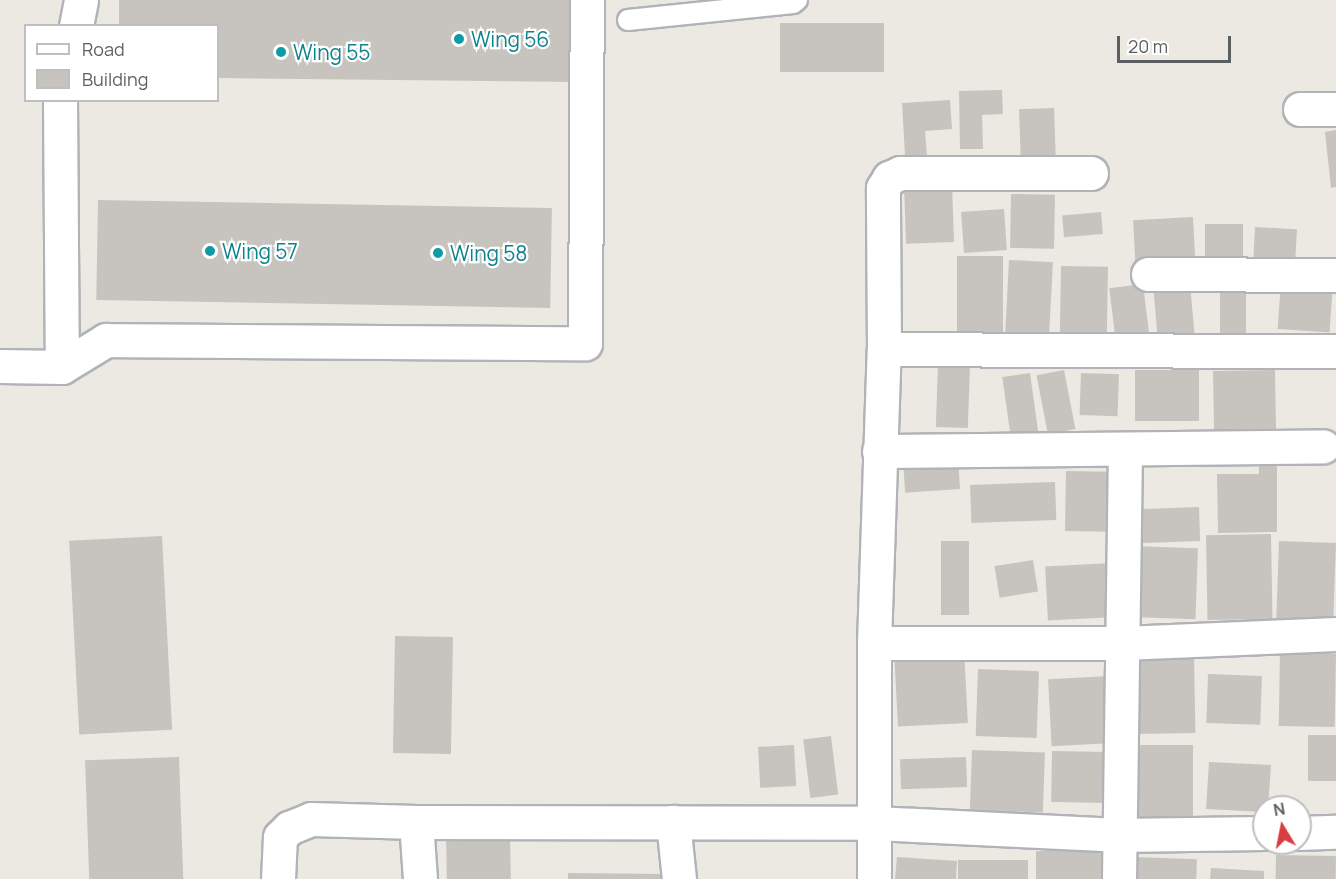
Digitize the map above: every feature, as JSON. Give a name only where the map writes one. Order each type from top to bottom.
[{"type":"street","points":[[76,24],[81,0]]},
{"type":"street","points":[[0,366],[62,367],[106,340],[585,343],[587,0]]},
{"type":"street","points":[[60,102],[62,367]]},
{"type":"street","points":[[1300,109],[1336,109]]},
{"type":"street","points":[[874,879],[874,643],[884,349],[883,188],[889,178],[900,173],[1091,173]]},
{"type":"street","points":[[1148,274],[1336,275]]},
{"type":"street","points":[[884,349],[1336,351]]},
{"type":"street","points":[[879,451],[1323,446]]},
{"type":"street","points":[[1119,879],[1125,449]]},
{"type":"street","points":[[874,643],[1123,643],[1336,634]]},
{"type":"street","points":[[278,879],[280,837],[289,828],[311,819],[416,822],[875,823],[1118,835],[1252,833]]},
{"type":"street","points":[[416,822],[420,879]]},
{"type":"street","points":[[673,822],[679,879]]},
{"type":"street","points":[[1312,833],[1336,832]]},
{"type":"lane","points":[[628,20],[793,3],[797,0]]},
{"type":"building","points":[[119,0],[574,0],[572,82],[219,78],[219,24],[119,24]]},
{"type":"building","points":[[780,23],[884,23],[884,72],[780,72]]},
{"type":"building","points":[[1002,90],[1003,114],[982,115],[983,149],[960,149],[959,91]]},
{"type":"building","points":[[950,100],[952,129],[925,131],[927,155],[905,156],[902,103]]},
{"type":"building","points":[[1054,108],[1056,159],[1021,160],[1019,109]]},
{"type":"building","points":[[1336,130],[1336,187],[1331,188],[1325,132]]},
{"type":"building","points":[[952,184],[954,242],[906,244],[904,186]]},
{"type":"building","points":[[1011,194],[1055,195],[1054,249],[1010,248]]},
{"type":"building","points":[[98,200],[552,208],[550,308],[96,300]]},
{"type":"building","points":[[1004,209],[1007,250],[964,253],[961,212]]},
{"type":"building","points":[[1101,212],[1103,234],[1064,237],[1062,215]]},
{"type":"building","points":[[1193,217],[1195,262],[1135,265],[1133,220]]},
{"type":"building","points":[[1205,224],[1243,224],[1243,259],[1205,259]]},
{"type":"building","points":[[1255,227],[1297,229],[1295,262],[1253,260]]},
{"type":"building","points":[[957,256],[1003,256],[1003,336],[957,336]]},
{"type":"building","points":[[1009,260],[1053,262],[1049,340],[1005,338]]},
{"type":"building","points":[[1061,266],[1108,267],[1107,333],[1060,332]]},
{"type":"building","points":[[1281,281],[1333,285],[1330,333],[1278,329]]},
{"type":"building","points":[[1190,283],[1195,343],[1158,346],[1153,286]]},
{"type":"building","points":[[1143,284],[1150,343],[1116,347],[1109,288]]},
{"type":"building","points":[[1220,286],[1246,286],[1246,343],[1220,343]]},
{"type":"building","points":[[938,365],[970,366],[968,428],[936,427]]},
{"type":"building","points":[[1064,370],[1075,429],[1048,434],[1037,375]]},
{"type":"building","points":[[1135,370],[1199,370],[1199,421],[1135,421]]},
{"type":"building","points":[[1275,370],[1276,434],[1214,435],[1213,371]]},
{"type":"building","points":[[1030,373],[1038,432],[1011,436],[1002,377]]},
{"type":"building","points":[[1081,373],[1119,374],[1118,416],[1080,415]]},
{"type":"building","points":[[1259,457],[1277,457],[1277,532],[1218,533],[1217,474],[1259,474]]},
{"type":"building","points":[[958,459],[960,489],[905,493],[903,463]]},
{"type":"building","points":[[1066,471],[1111,472],[1110,532],[1065,531]]},
{"type":"building","points":[[1055,482],[1056,520],[971,523],[970,485]]},
{"type":"building","points":[[1199,507],[1200,541],[1137,543],[1136,509]]},
{"type":"building","points":[[1271,534],[1272,619],[1207,620],[1206,535]]},
{"type":"building","points":[[162,536],[172,730],[79,735],[69,541]]},
{"type":"building","points":[[941,541],[969,541],[969,615],[941,615]]},
{"type":"building","points":[[1279,541],[1336,543],[1333,620],[1276,618]]},
{"type":"building","points":[[1133,546],[1198,548],[1195,619],[1131,617]]},
{"type":"building","points":[[1033,560],[1038,592],[999,598],[994,566]]},
{"type":"building","points":[[1113,563],[1116,617],[1048,620],[1045,567]]},
{"type":"building","points":[[395,636],[453,637],[451,754],[393,753]]},
{"type":"building","points":[[964,649],[968,723],[898,727],[894,653]]},
{"type":"building","points":[[1280,653],[1336,654],[1335,727],[1279,726]]},
{"type":"building","points":[[1194,654],[1195,733],[1136,734],[1135,655]]},
{"type":"building","points":[[978,669],[1039,671],[1037,738],[976,736]]},
{"type":"building","points":[[1208,674],[1262,676],[1260,725],[1206,723]]},
{"type":"building","points":[[1110,676],[1114,743],[1052,746],[1048,679]]},
{"type":"building","points":[[1308,735],[1336,735],[1336,781],[1308,781]]},
{"type":"building","points":[[831,736],[838,795],[810,798],[803,739]]},
{"type":"building","points":[[794,745],[796,786],[760,788],[758,747]]},
{"type":"building","points":[[1135,745],[1193,745],[1193,818],[1135,818]]},
{"type":"building","points":[[972,750],[1045,753],[1043,813],[970,810]]},
{"type":"building","points":[[1052,751],[1109,752],[1108,803],[1051,802]]},
{"type":"building","points":[[179,757],[183,879],[89,879],[85,760]]},
{"type":"building","points":[[966,757],[967,787],[901,789],[900,759]]},
{"type":"building","points":[[1209,762],[1271,765],[1269,795],[1252,795],[1252,811],[1206,809]]},
{"type":"building","points":[[510,832],[511,879],[447,879],[446,833]]},
{"type":"building","points":[[1036,851],[1103,851],[1103,879],[1036,879]]},
{"type":"building","points":[[1276,855],[1336,856],[1336,879],[1276,879]]},
{"type":"building","points":[[897,857],[957,861],[956,879],[895,879]]},
{"type":"building","points":[[1134,857],[1197,859],[1196,879],[1133,879]]},
{"type":"building","points":[[958,860],[1028,860],[1028,879],[958,879]]},
{"type":"building","points":[[1211,868],[1264,871],[1264,879],[1210,879]]},
{"type":"building","points":[[568,873],[666,874],[666,879],[568,879]]},
{"type":"place","name":"Wing 56","points":[[459,39]]},
{"type":"place","name":"Wing 55","points":[[281,52]]},
{"type":"place","name":"Wing 57","points":[[210,251]]},
{"type":"place","name":"Wing 58","points":[[438,253]]}]
